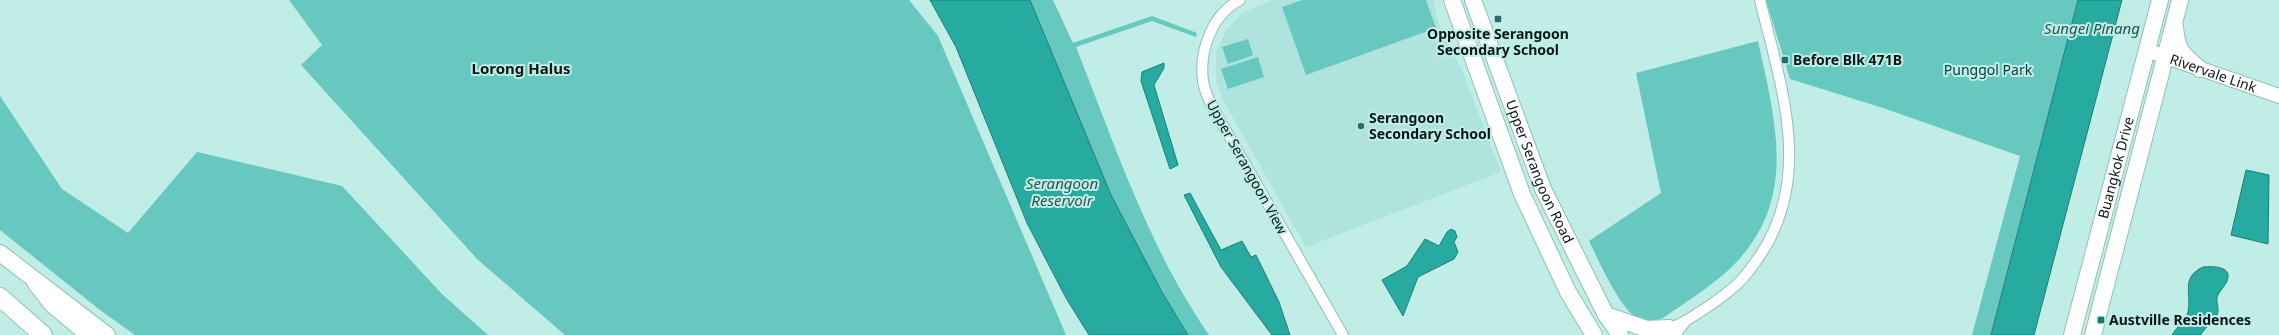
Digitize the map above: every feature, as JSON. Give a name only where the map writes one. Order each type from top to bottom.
[{"type":"highway","points":[[36,282],[52,303],[90,335]]},
{"type":"highway","points":[[0,297],[43,335]]},
{"type":"main road","name":"Upper Serangoon Road","points":[[1452,0],[1522,194],[1568,292],[1594,335]]},
{"type":"main road","name":"Upper Serangoon Road","points":[[1473,0],[1543,189],[1606,315],[1620,335]]},
{"type":"main road","name":"Buangkok Drive","points":[[2072,335],[2160,0]]},
{"type":"main road","name":"Buangkok Drive","points":[[2093,335],[2180,0]]},
{"type":"main road","points":[[2174,22],[2178,47],[2182,54],[2200,69]]},
{"type":"main road","points":[[0,253],[107,335]]},
{"type":"main road","points":[[1606,315],[1647,329],[1668,333]]},
{"type":"street","name":"Upper Serangoon View","points":[[1240,0],[1217,19],[1211,32],[1203,54],[1202,65],[1206,91],[1217,115],[1343,335]]},
{"type":"street","points":[[1668,333],[1734,287],[1767,245],[1776,227],[1784,200],[1791,156],[1789,128],[1760,0]]},
{"type":"street","name":"Rivervale Link","points":[[2146,50],[2279,96]]},
{"type":"shaded area","name":"Serangoon Secondary School","points":[[1272,0],[1434,0],[1437,18],[1445,39],[1462,70],[1501,172],[1306,247],[1223,100],[1216,82],[1216,52],[1227,29],[1242,13]]},
{"type":"green space","points":[[289,0],[909,0],[938,36],[1066,335],[565,335],[478,260],[301,65],[322,45]]},
{"type":"green space","points":[[1030,0],[1053,0],[1073,43],[1152,16],[1197,33],[1196,37],[1152,21],[1076,47],[1119,158],[1150,231],[1187,301],[1209,335],[1188,335],[1163,294],[1111,195]]},
{"type":"green space","points":[[1302,0],[1426,0],[1436,28],[1306,75],[1282,7]]},
{"type":"green space","name":"Punggol Park","points":[[1766,0],[2078,0],[1991,335],[1972,335],[2020,156],[1883,108],[1790,79]]},
{"type":"green space","points":[[1248,39],[1253,55],[1228,64],[1222,47]]},
{"type":"green space","points":[[1758,41],[1776,136],[1776,166],[1773,194],[1764,222],[1747,249],[1716,281],[1663,318],[1651,321],[1639,319],[1632,314],[1618,296],[1589,241],[1661,193],[1636,73]]},
{"type":"green space","points":[[1258,57],[1264,77],[1228,89],[1221,69]]},
{"type":"green space","points":[[0,96],[62,189],[128,233],[197,152],[342,186],[442,294],[488,335],[135,335],[100,310],[0,230]]},
{"type":"water","name":"Serangoon Reservoir","points":[[930,0],[1030,0],[1111,195],[1163,294],[1188,335],[1089,335],[1066,298],[1027,223],[956,47]]},
{"type":"water","name":"Sungei Pinang","points":[[2078,0],[2122,0],[2034,335],[1991,335]]},
{"type":"water","points":[[1164,63],[1164,68],[1154,85],[1178,165],[1170,169],[1141,81],[1142,72]]},
{"type":"water","points":[[2246,170],[2269,175],[2268,244],[2231,235]]},
{"type":"water","points":[[1190,193],[1221,250],[1242,241],[1251,257],[1256,255],[1279,302],[1290,335],[1272,335],[1221,267],[1184,195]]},
{"type":"water","points":[[1451,229],[1455,231],[1457,237],[1454,242],[1458,252],[1454,259],[1418,277],[1403,316],[1382,280],[1407,266],[1425,239],[1439,246],[1447,232]]},
{"type":"water","points":[[2203,267],[2222,268],[2228,273],[2226,283],[2217,297],[2217,315],[2200,335],[2172,335],[2186,317],[2188,312],[2189,281],[2196,271]]},
{"type":"place","name":"Opposite Serangoon Secondary School","points":[[1498,19]]},
{"type":"place","name":"Before Blk 471B","points":[[1785,60]]},
{"type":"place","name":"Serangoon Secondary School","points":[[1361,126]]},
{"type":"place","name":"Austville Residences","points":[[2101,320]]},
{"type":"district","name":"Lorong Halus","points":[[521,69]]}]
